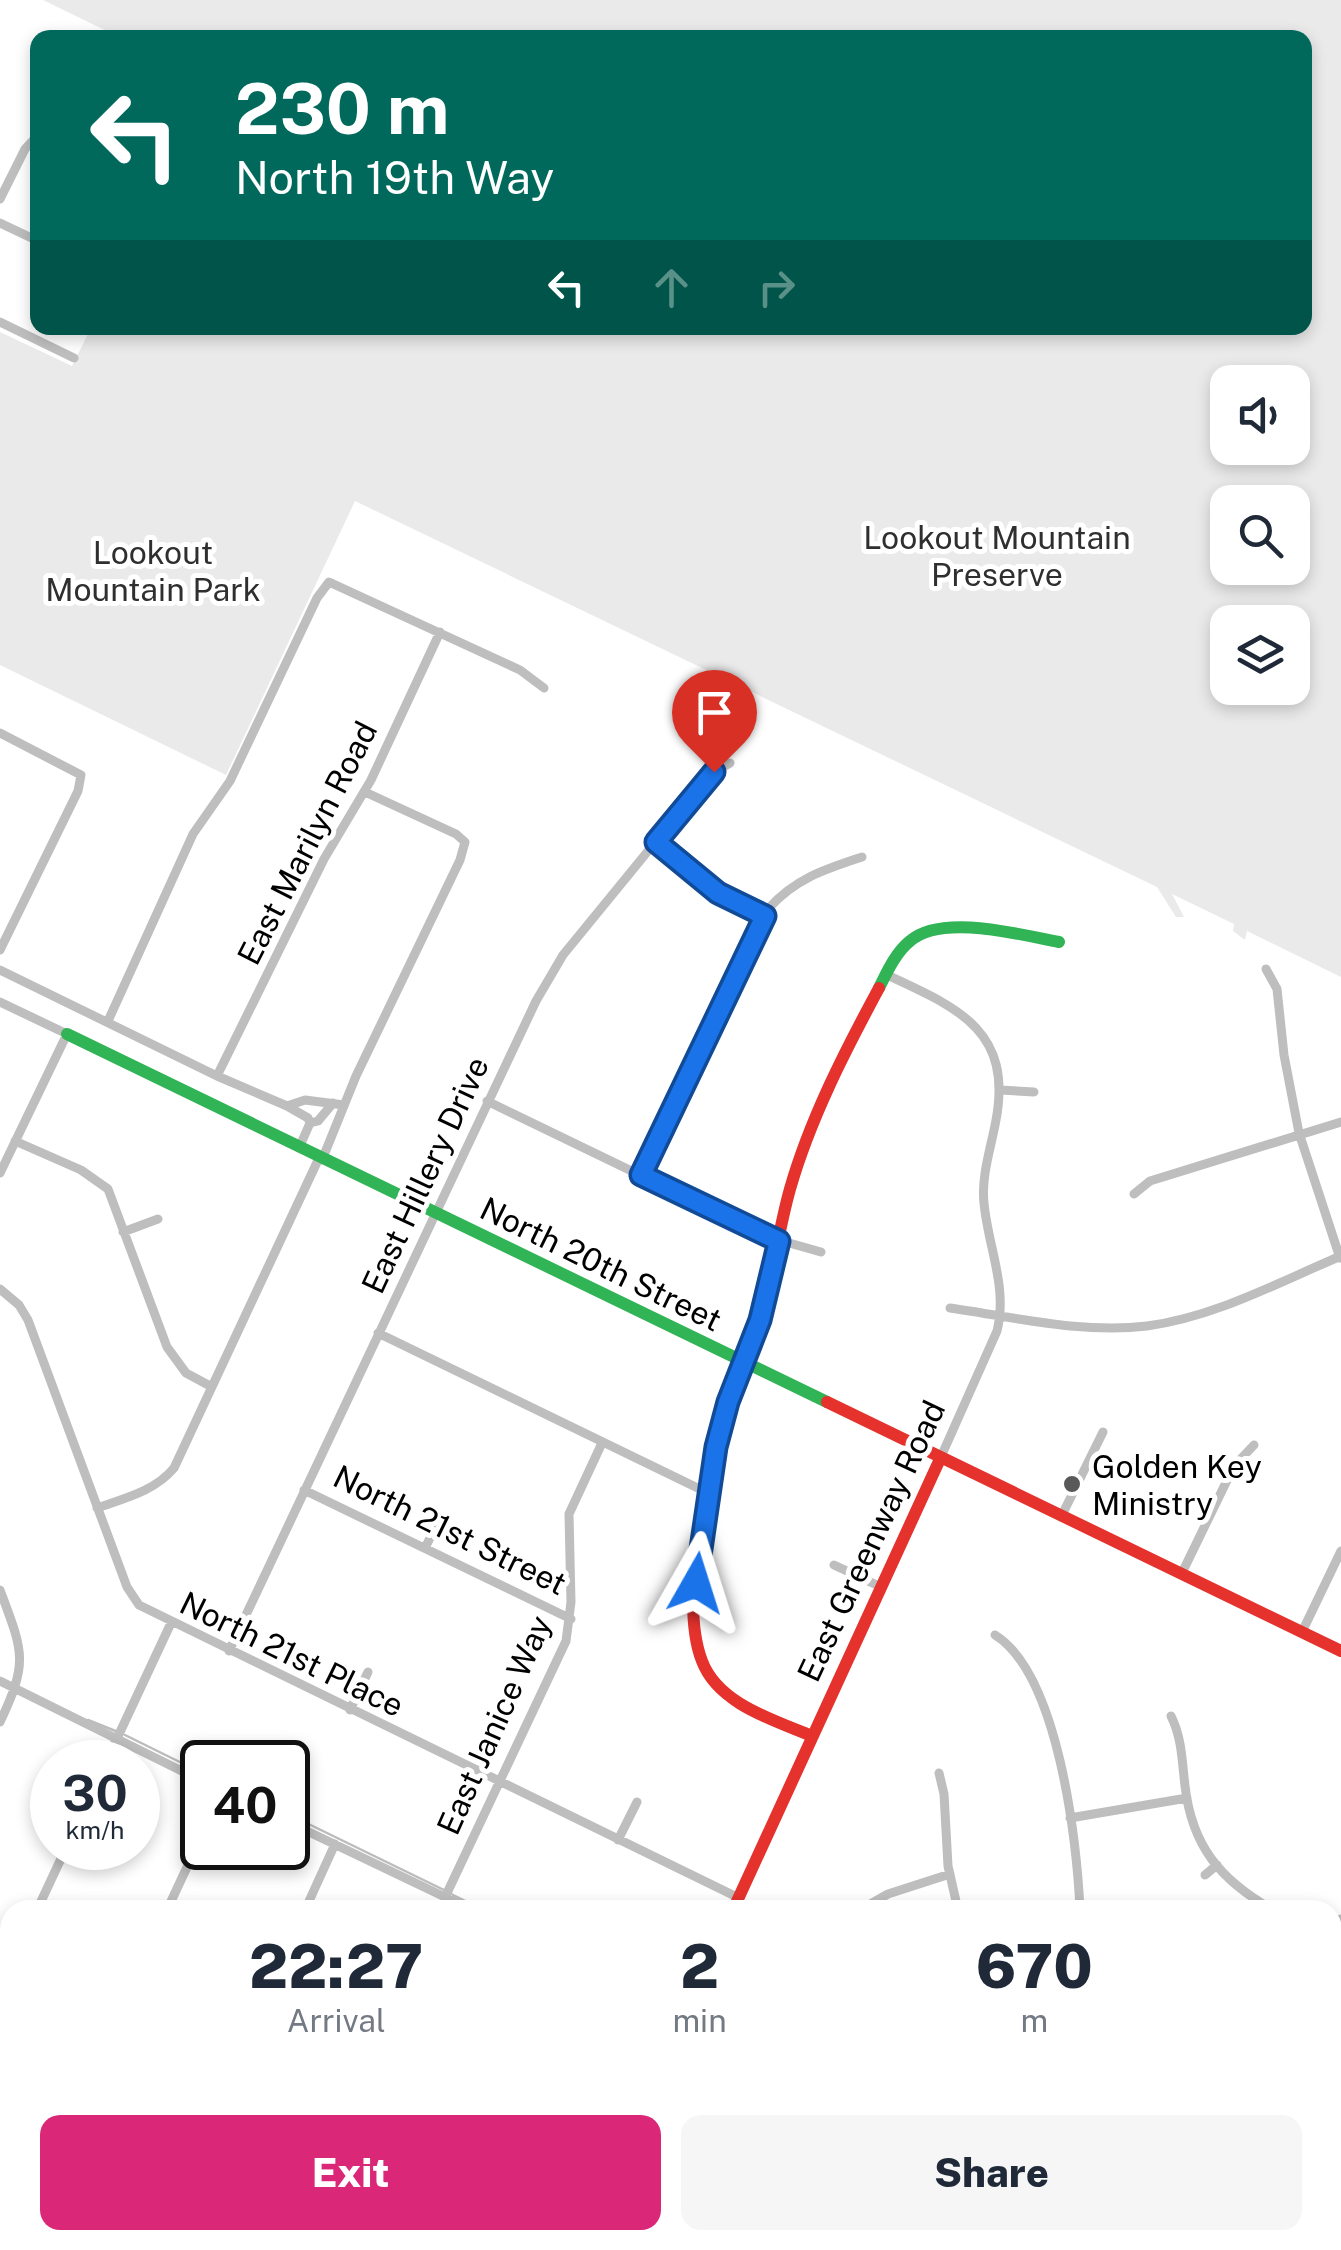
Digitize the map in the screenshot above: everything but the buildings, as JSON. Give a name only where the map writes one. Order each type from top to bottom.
[{"type":"street","points":[[0,198],[30,144]]},
{"type":"street","points":[[0,222],[30,237]]},
{"type":"street","points":[[0,322],[74,358]]},
{"type":"street","points":[[108,1020],[192,834],[230,781],[317,598],[329,582],[520,670],[544,688]]},
{"type":"street","name":"East Marilyn Road","points":[[217,1076],[324,859],[364,792],[440,632]]},
{"type":"street","points":[[0,733],[81,775],[78,791],[0,950]]},
{"type":"street","name":"East Hillery Drive","points":[[229,1651],[487,1101],[557,964],[714,772],[730,764]]},
{"type":"street","points":[[98,1508],[164,1479],[180,1456],[337,1128],[339,1104],[460,860],[464,842],[456,834],[364,792]]},
{"type":"street","points":[[656,842],[718,893],[765,916]]},
{"type":"street","points":[[641,1175],[765,916],[789,887],[807,876],[862,857]]},
{"type":"street","points":[[812,1736],[726,1694],[712,1682],[701,1662],[693,1625],[708,1493],[724,1417],[760,1320],[795,1170],[896,953],[909,940],[941,928],[1059,942]]},
{"type":"street","points":[[950,1308],[1120,1328],[1147,1326],[1212,1310],[1340,1258],[1299,1134],[1284,1056],[1277,989],[1266,969]]},
{"type":"street","points":[[0,970],[217,1076],[288,1106],[310,1122]]},
{"type":"street","points":[[886,974],[944,1002],[973,1022],[992,1048],[1000,1090],[984,1204],[1002,1315]]},
{"type":"street","name":"North 20th Street","points":[[0,1002],[1341,1651]]},
{"type":"street","points":[[0,1173],[66,1034]]},
{"type":"street","points":[[1000,1090],[1034,1092]]},
{"type":"street","points":[[288,1106],[305,1100],[339,1104]]},
{"type":"street","points":[[487,1101],[779,1241],[821,1252]]},
{"type":"street","points":[[299,1148],[310,1122],[339,1104]]},
{"type":"street","points":[[322,1117],[337,1128]]},
{"type":"street","points":[[1134,1194],[1150,1181],[1341,1122]]},
{"type":"street","points":[[15,1140],[81,1170],[108,1189],[172,1358],[186,1373],[212,1387]]},
{"type":"street","points":[[124,1232],[158,1219]]},
{"type":"street","name":"North 21st Place","points":[[0,1289],[20,1305],[28,1320],[132,1597],[139,1605],[618,1840],[729,1900]]},
{"type":"street","name":"East Greenway Road","points":[[738,1900],[940,1460],[1002,1315]]},
{"type":"street","points":[[378,1333],[708,1493]]},
{"type":"street","points":[[1061,1517],[1103,1432]]},
{"type":"street","name":"East Janice Way","points":[[443,1900],[566,1641],[571,1619],[570,1514],[602,1442]]},
{"type":"street","points":[[1181,1574],[1234,1466],[1254,1445]]},
{"type":"street","name":"North 21st Street","points":[[304,1490],[571,1619]]},
{"type":"street","points":[[425,1548],[440,1518]]},
{"type":"street","points":[[1302,1632],[1341,1552]]},
{"type":"street","points":[[834,1566],[881,1588]]},
{"type":"street","points":[[0,1590],[22,1659],[16,1689],[0,1722]]},
{"type":"street","points":[[0,1681],[116,1740],[171,1623]]},
{"type":"street","points":[[995,1635],[1014,1650],[1030,1672],[1043,1702],[1070,1818],[1079,1900]]},
{"type":"street","points":[[350,1710],[368,1672]]},
{"type":"street","points":[[1171,1716],[1180,1738],[1195,1834],[1230,1879],[1259,1900]]},
{"type":"street","points":[[939,1773],[956,1900]]},
{"type":"street","points":[[1070,1818],[1187,1798]]},
{"type":"street","points":[[618,1840],[636,1802]]},
{"type":"street","points":[[310,1832],[451,1900]]},
{"type":"street","points":[[309,1900],[336,1844]]},
{"type":"street","points":[[1204,1875],[1217,1864]]},
{"type":"street","points":[[41,1900],[55,1870]]},
{"type":"street","points":[[172,1900],[186,1870]]},
{"type":"street","points":[[878,1900],[950,1874]]},
{"type":"green space","name":"Lookout Mountain Preserve","points":[[43,0],[1341,0],[1341,977],[1247,931],[1245,940],[1233,931],[1234,924],[1172,894],[1184,917],[1176,917],[1157,887],[355,501],[226,775],[0,665],[0,332],[72,366],[88,335],[1312,335],[1312,30],[105,30]]},
{"type":"waterway","points":[[88,1720],[118,1732]]},
{"type":"waterway","points":[[125,1735],[180,1762]]},
{"type":"waterway","points":[[310,1825],[444,1890]]},
{"type":"waterway","points":[[451,1894],[463,1900]]},
{"type":"traffic: fast","points":[[879,988],[910,941],[941,928],[982,928],[1059,942]]},
{"type":"traffic: fast","points":[[67,1034],[827,1402]]},
{"type":"traffic: jam","points":[[812,1736],[749,1709],[710,1676],[695,1635],[694,1568],[713,1458],[729,1400],[762,1312],[798,1163],[829,1086],[879,988]]},
{"type":"traffic: jam","points":[[827,1402],[1341,1651]]},
{"type":"traffic: jam","points":[[738,1900],[940,1459]]},
{"type":"place","name":"Golden Key Ministry","points":[[1072,1484]]},
{"type":"route","points":[[696,1583],[716,1447],[728,1402],[760,1320],[779,1241],[641,1175],[765,916],[718,893],[656,842],[714,772]]},
{"type":"park label","name":"Lookout Mountain Park","points":[[153,570]]}]
